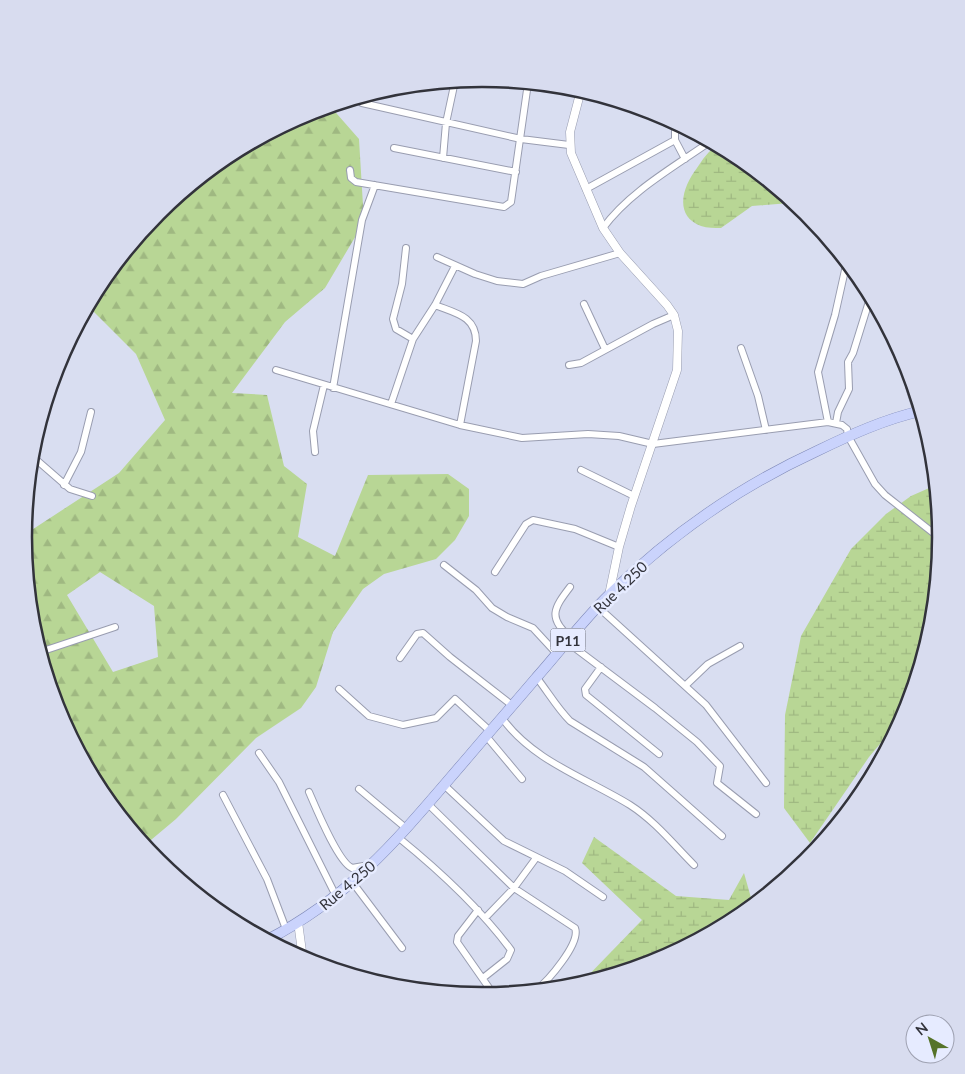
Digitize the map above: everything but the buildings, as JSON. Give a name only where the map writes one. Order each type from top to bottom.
[{"type":"main road","name":"Rue 4.250","points":[[274,936],[298,922],[353,883],[399,838],[598,607],[647,560],[710,511],[779,468],[848,436],[915,413]]},
{"type":"street","points":[[443,158],[446,123],[454,88]]},
{"type":"street","points":[[350,170],[353,181],[504,207],[511,202],[527,90]]},
{"type":"street","points":[[580,98],[569,145],[586,189],[603,228],[620,253],[674,315],[678,331],[676,370],[653,444],[634,496],[619,547],[609,595]]},
{"type":"street","points":[[363,103],[521,139],[569,145]]},
{"type":"street","points":[[675,130],[676,140],[686,159]]},
{"type":"street","points":[[586,189],[676,140]]},
{"type":"street","points":[[603,228],[630,199],[705,145]]},
{"type":"street","points":[[394,148],[516,172]]},
{"type":"street","points":[[333,388],[362,220],[375,185]]},
{"type":"street","points":[[406,248],[402,284],[393,319],[396,329],[414,339]]},
{"type":"street","points":[[437,257],[455,266],[497,281],[526,284],[541,276],[620,253]]},
{"type":"street","points":[[391,404],[414,339],[435,305],[455,266]]},
{"type":"street","points":[[828,422],[818,372],[833,322],[845,270]]},
{"type":"street","points":[[584,304],[605,349]]},
{"type":"street","points":[[435,305],[466,318],[476,331],[476,341],[460,425]]},
{"type":"street","points":[[836,424],[838,412],[849,389],[848,362],[854,353],[868,305]]},
{"type":"street","points":[[569,365],[581,363],[653,324],[674,315]]},
{"type":"street","points":[[741,348],[758,396],[766,430]]},
{"type":"street","points":[[276,370],[460,425],[522,438],[588,434],[619,436],[653,444],[828,422],[847,429],[848,436],[875,484],[885,495],[932,532]]},
{"type":"street","points":[[315,452],[313,431],[324,385]]},
{"type":"street","points":[[64,485],[81,452],[91,412]]},
{"type":"street","points":[[39,462],[64,485],[92,496]]},
{"type":"street","points":[[581,470],[634,496]]},
{"type":"street","points":[[496,572],[530,521],[538,520],[575,529],[619,547]]},
{"type":"street","points":[[444,565],[476,590],[492,608],[506,617],[533,628],[557,654]]},
{"type":"street","points":[[570,587],[555,606],[554,613],[561,630],[569,640],[704,749],[720,766],[717,782],[756,814]]},
{"type":"street","points":[[598,607],[706,705],[766,783]]},
{"type":"street","points":[[47,650],[115,627]]},
{"type":"street","points":[[400,658],[417,634],[424,633],[512,706]]},
{"type":"street","points":[[686,685],[708,664],[740,646]]},
{"type":"street","points":[[601,667],[585,689],[586,695],[659,754]]},
{"type":"street","points":[[537,678],[552,697],[560,712],[570,721],[644,767],[722,836]]},
{"type":"street","points":[[339,689],[369,716],[403,725],[436,718],[455,699],[488,734],[522,779]]},
{"type":"street","points":[[502,718],[516,736],[546,758],[632,807],[655,825],[694,865]]},
{"type":"street","points":[[259,753],[279,782],[336,896]]},
{"type":"street","points":[[444,785],[504,841],[564,871],[603,897]]},
{"type":"street","points":[[358,789],[407,829]]},
{"type":"street","points":[[310,792],[324,826],[346,864],[352,868],[373,864]]},
{"type":"street","points":[[223,795],[267,879],[286,930]]},
{"type":"street","points":[[428,804],[514,888],[575,928],[577,934],[552,974],[543,983]]},
{"type":"street","points":[[399,838],[438,870],[486,917],[511,950],[507,959],[483,978]]},
{"type":"street","points":[[486,917],[514,888],[536,858]]},
{"type":"street","points":[[353,883],[402,948]]},
{"type":"street","points":[[478,910],[457,938],[489,987]]},
{"type":"street","points":[[298,922],[302,949]]},
{"type":"green space","points":[[335,112],[359,139],[364,222],[325,288],[285,322],[232,393],[267,395],[284,466],[307,484],[298,537],[335,556],[368,475],[448,474],[469,489],[469,516],[455,540],[436,559],[384,574],[363,589],[333,632],[316,687],[301,708],[256,738],[176,819],[150,841],[125,811],[93,762],[79,736],[56,682],[41,625],[36,596],[32,537],[32,530],[119,473],[165,420],[136,354],[93,311],[125,263],[164,219],[232,163],[283,133]],"holes":[[[100,572],[154,606],[158,657],[113,672],[67,595]]]},
{"type":"green space","points":[[713,150],[733,163],[784,203],[752,206],[721,228],[703,227],[692,221],[684,208],[685,191],[692,175]]},
{"type":"green space","points":[[930,488],[932,508],[932,566],[924,625],[909,682],[885,738],[869,757],[810,843],[784,808],[785,715],[801,636],[851,549],[886,514],[911,496]]},
{"type":"green space","points":[[594,837],[676,896],[729,900],[744,873],[751,898],[733,911],[682,941],[627,963],[590,974],[642,920],[582,863]]}]
